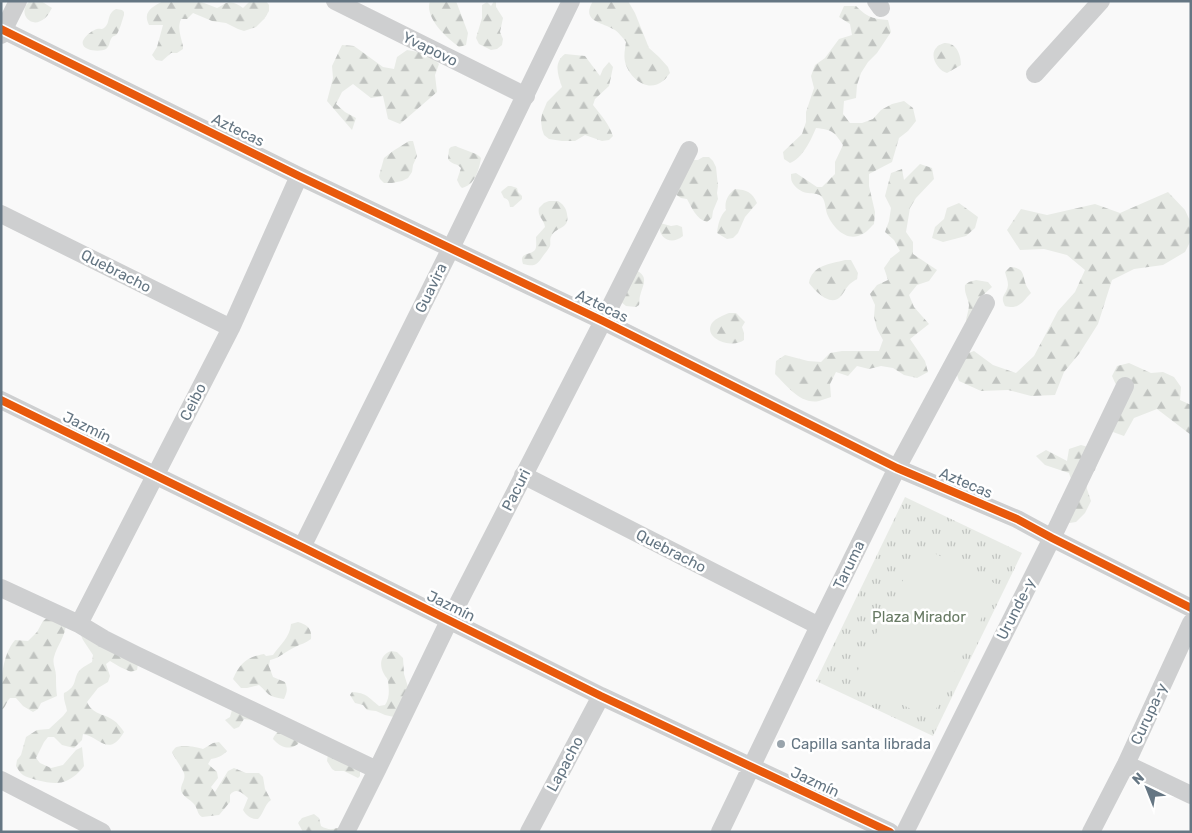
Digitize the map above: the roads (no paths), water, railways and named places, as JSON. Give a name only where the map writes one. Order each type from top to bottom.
[{"type":"street","points":[[2,32],[18,1]]},
{"type":"street","name":"Yvapovo","points":[[335,1],[526,96]]},
{"type":"street","name":"Guavira","points":[[302,548],[526,96],[571,1]]},
{"type":"street","points":[[1035,74],[1101,1]]},
{"type":"street","name":"Aztecas","points":[[2,32],[603,321],[897,468],[1017,519],[1191,608]]},
{"type":"street","name":"Pacuri","points":[[346,832],[449,621],[603,321],[688,150]]},
{"type":"street","name":"Ceibo","points":[[79,624],[231,328],[300,176]]},
{"type":"street","name":"Quebracho","points":[[1,214],[231,328]]},
{"type":"street","name":"Taruma","points":[[720,832],[897,468],[986,303]]},
{"type":"street","name":"Urunde-y","points":[[905,832],[1052,538],[1125,386]]},
{"type":"street","name":"Jazmín","points":[[1,400],[601,696],[890,832]]},
{"type":"street","name":"Quebracho","points":[[523,476],[819,626]]},
{"type":"street","points":[[1,588],[79,624],[136,655],[377,770]]},
{"type":"street","name":"Curupa-y","points":[[1091,832],[1126,764],[1191,623]]},
{"type":"street","name":"Lapacho","points":[[529,832],[601,696]]},
{"type":"street","points":[[1126,764],[1191,795]]},
{"type":"street","points":[[1,780],[102,832]]},
{"type":"place","name":"Capilla santa librada","points":[[781,744]]},
{"type":"park label","name":"Plaza Mirador","points":[[919,617]]}]
